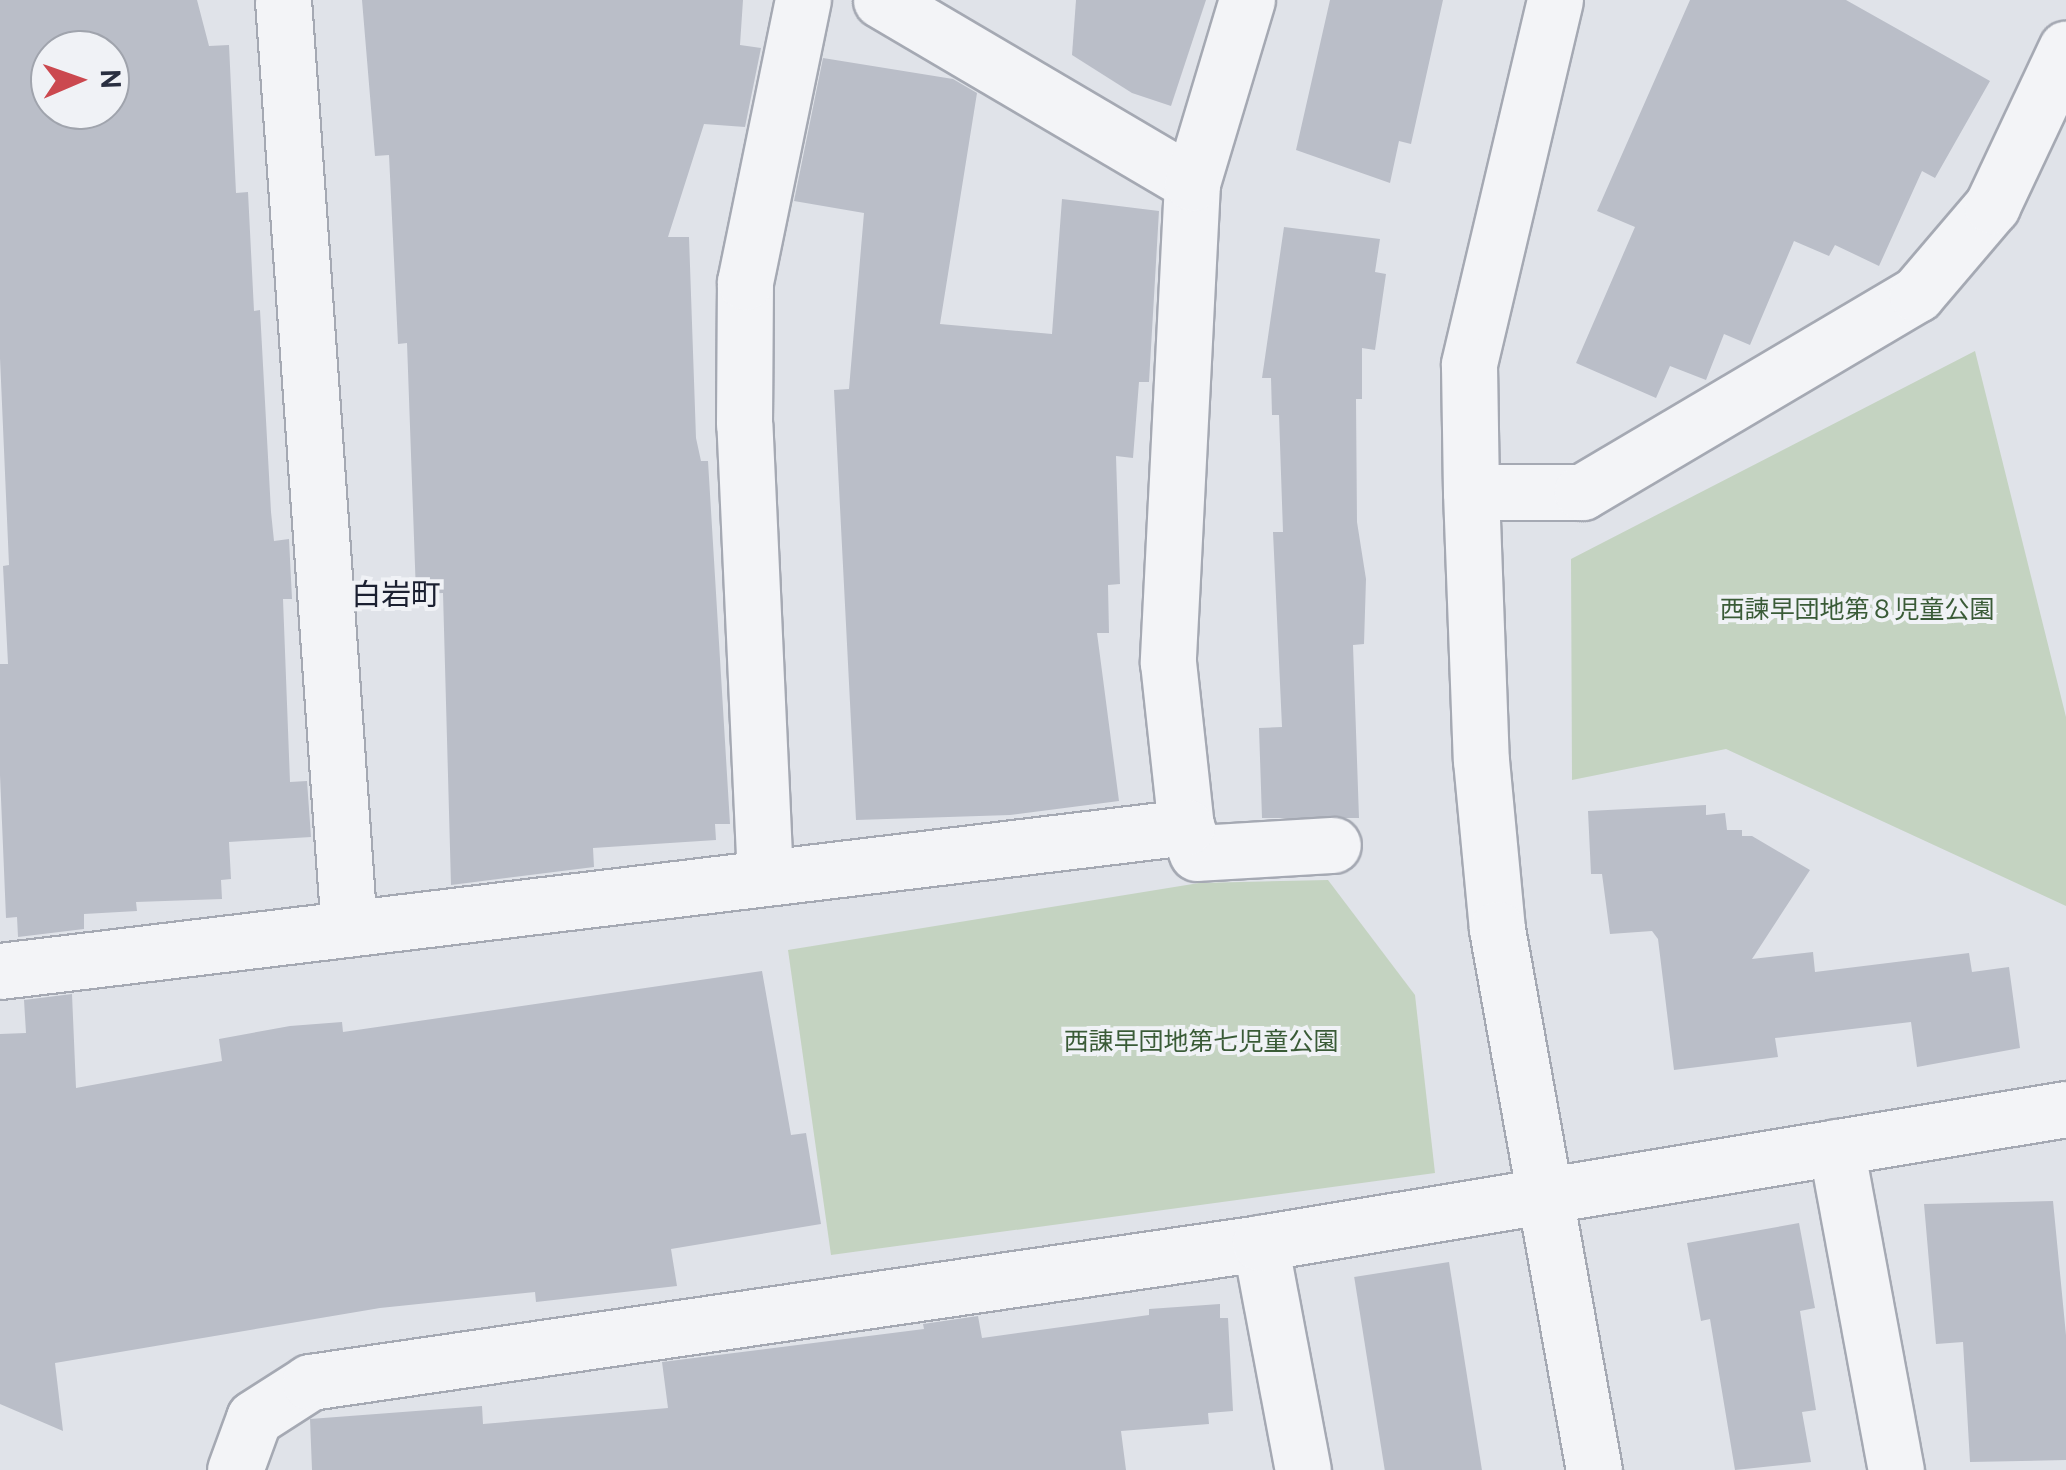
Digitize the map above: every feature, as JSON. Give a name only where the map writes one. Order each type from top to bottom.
[{"type":"street","points":[[283,0],[350,929]]},
{"type":"street","points":[[764,878],[744,424],[745,282],[803,0]]},
{"type":"street","points":[[882,0],[1192,183]]},
{"type":"street","points":[[1247,0],[1192,183],[1168,662],[1186,828],[1197,854],[1333,845]]},
{"type":"street","points":[[1554,0],[1470,365],[1472,492],[1481,760],[1495,910],[1540,1197],[1594,1470]]},
{"type":"street","points":[[1472,492],[1582,492],[1918,294],[1992,206],[2066,49]]},
{"type":"street","points":[[0,972],[1186,828]]},
{"type":"street","points":[[235,1470],[254,1418],[310,1382],[1260,1243],[2066,1110]]},
{"type":"street","points":[[1836,1147],[1896,1470]]},
{"type":"street","points":[[1260,1243],[1303,1470]]},
{"type":"green space","name":"西諫早団地第８児童公園","points":[[1975,351],[2066,717],[2066,906],[1726,749],[1572,780],[1571,559]]},
{"type":"green space","name":"西諌早団地第七児童公園","points":[[1328,880],[1415,995],[1435,1173],[831,1255],[788,950],[1199,883]]},
{"type":"building","points":[[0,0],[197,0],[209,46],[229,45],[236,193],[248,192],[254,311],[260,310],[274,541],[289,539],[292,599],[283,599],[290,782],[307,781],[311,837],[229,842],[231,879],[221,880],[222,899],[136,902],[137,911],[84,914],[84,929],[18,937],[17,917],[6,918],[0,775],[0,664],[8,664],[3,566],[9,565],[0,358]]},
{"type":"building","points":[[362,0],[743,0],[740,45],[761,48],[745,127],[704,124],[668,237],[689,237],[696,438],[701,461],[708,461],[730,824],[715,824],[716,840],[593,848],[594,867],[451,885],[443,593],[416,594],[407,343],[398,344],[389,155],[375,156]]},
{"type":"building","points":[[1076,0],[1206,0],[1171,106],[1132,93],[1072,55]]},
{"type":"building","points":[[1330,0],[1443,0],[1411,144],[1399,141],[1390,183],[1296,150]]},
{"type":"building","points":[[1690,0],[1846,0],[1990,81],[1935,178],[1922,171],[1879,266],[1835,245],[1829,256],[1794,241],[1750,345],[1724,334],[1706,380],[1670,366],[1656,398],[1576,363],[1635,227],[1597,211]]},
{"type":"building","points":[[823,58],[953,79],[977,93],[940,324],[1052,334],[1062,199],[1159,211],[1149,382],[1139,382],[1133,458],[1116,456],[1120,584],[1108,585],[1109,633],[1097,633],[1119,801],[1010,815],[856,820],[834,390],[849,389],[864,213],[794,201]]},
{"type":"building","points":[[1284,227],[1380,239],[1375,272],[1386,274],[1375,350],[1362,348],[1362,399],[1356,399],[1357,522],[1366,579],[1364,644],[1353,645],[1359,818],[1262,818],[1259,728],[1282,727],[1273,532],[1283,532],[1279,415],[1272,415],[1271,378],[1262,378]]},
{"type":"building","points":[[1706,805],[1706,815],[1725,813],[1727,830],[1742,830],[1742,836],[1752,836],[1810,870],[1752,959],[1813,952],[1815,972],[1969,953],[1972,972],[2009,967],[2020,1048],[1917,1067],[1911,1022],[1775,1038],[1778,1057],[1674,1070],[1658,939],[1652,931],[1610,934],[1602,874],[1591,874],[1588,811]]},
{"type":"building","points":[[762,971],[791,1135],[806,1133],[821,1224],[671,1249],[677,1286],[536,1302],[535,1292],[380,1308],[55,1363],[63,1431],[0,1404],[0,1034],[26,1033],[24,1000],[72,994],[76,1088],[222,1061],[219,1039],[290,1026],[342,1022],[343,1032]]},
{"type":"building","points":[[2053,1201],[2066,1335],[2066,1460],[1970,1462],[1963,1342],[1936,1344],[1924,1204]]},
{"type":"building","points":[[1799,1223],[1815,1308],[1800,1311],[1816,1410],[1802,1412],[1811,1462],[1735,1470],[1710,1319],[1701,1321],[1687,1243]]},
{"type":"building","points":[[1449,1262],[1482,1470],[1385,1470],[1354,1277]]},
{"type":"building","points":[[1220,1304],[1220,1318],[1228,1318],[1233,1411],[1208,1413],[1209,1424],[1121,1431],[1126,1470],[312,1470],[310,1419],[482,1406],[483,1424],[668,1408],[662,1362],[924,1329],[923,1324],[978,1316],[982,1338],[1149,1315],[1149,1309]]},
{"type":"district","name":"白岩町","points":[[396,598]]}]
